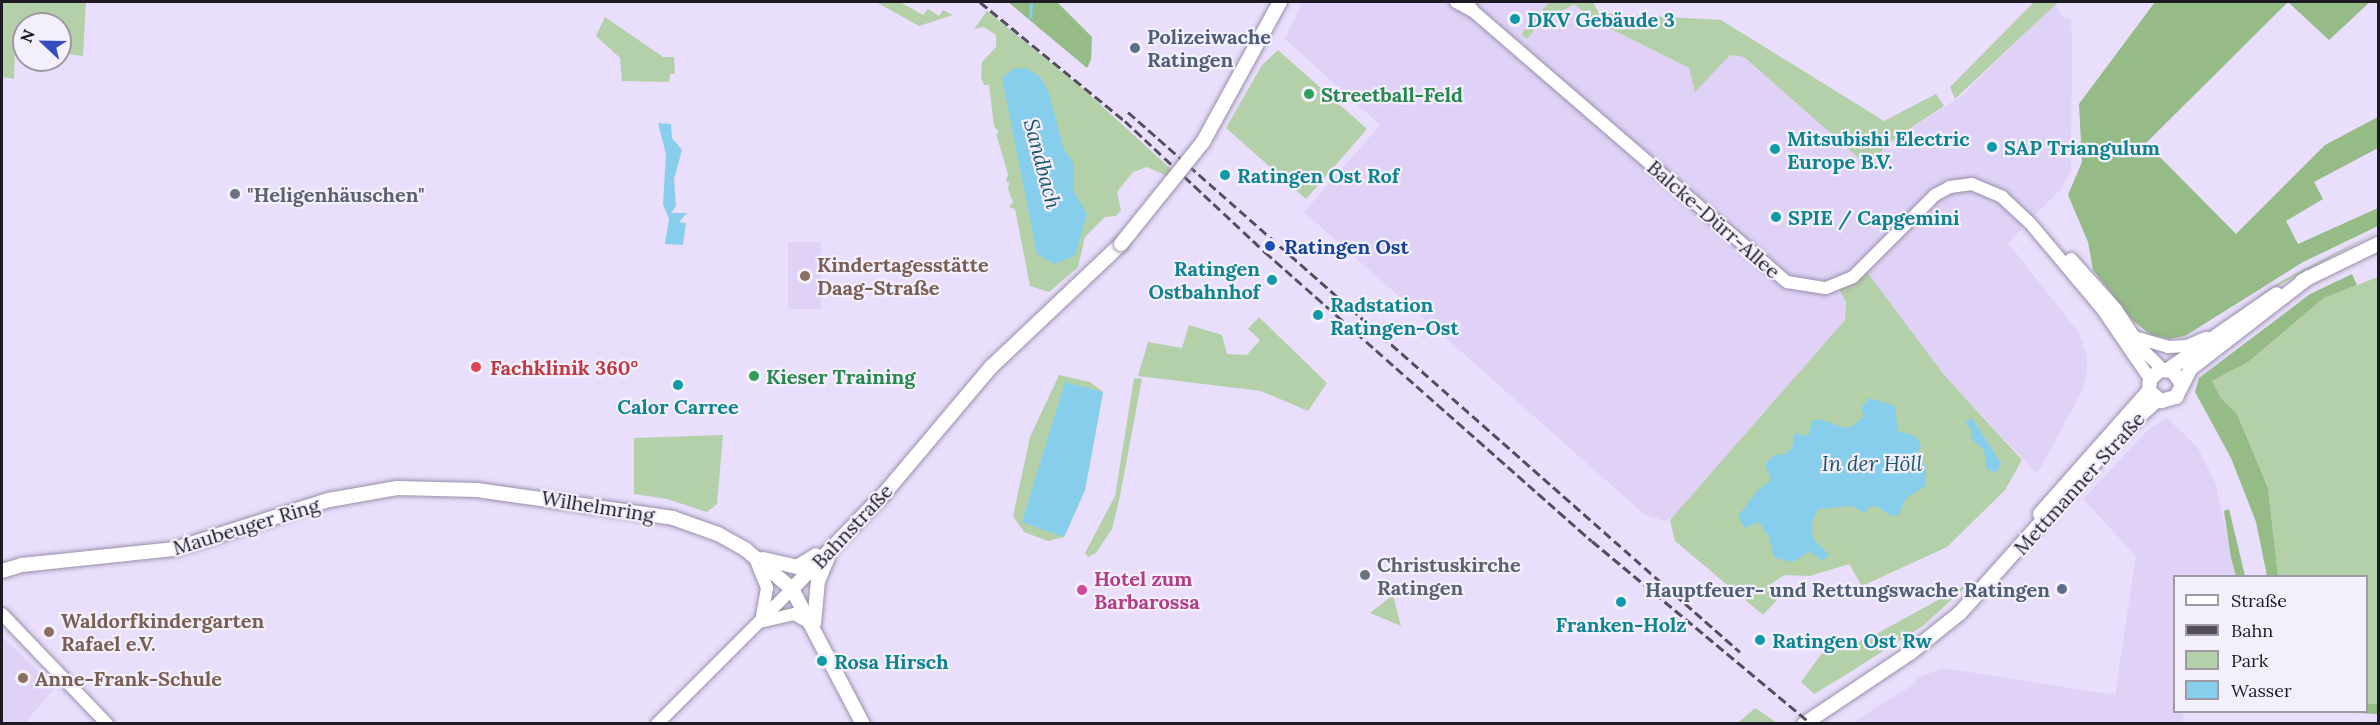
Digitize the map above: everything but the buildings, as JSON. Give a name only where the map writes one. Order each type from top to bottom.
[{"type":"main road","name":"Bahnstraße","points":[[792,589],[1037,321],[1121,244],[1203,142],[1280,2]]},
{"type":"main road","points":[[2309,278],[2190,369],[2176,397],[2166,402],[2152,390],[2165,369],[2253,309],[2309,278],[2379,244]]},
{"type":"main road","points":[[2165,369],[2181,384]]},
{"type":"main road","name":"Mettmanner Straße","points":[[1804,723],[1934,634],[2002,567],[2066,496],[2123,431],[2152,390]]},
{"type":"main road","name":"Mettmanner Straße","points":[[2002,567],[2065,481],[2152,390]]},
{"type":"main road","name":"Wilhelmring","points":[[382,489],[477,490],[673,518],[725,537],[755,557],[792,589],[814,625],[863,723]]},
{"type":"main road","name":"Maubeuger Ring","points":[[2,571],[22,565],[175,549],[328,500],[382,489]]},
{"type":"main road","points":[[755,557],[797,567],[836,542]]},
{"type":"main road","points":[[814,625],[818,581],[836,542]]},
{"type":"street","name":"Balcke-Dürr-Allee","points":[[1456,2],[1470,6],[1787,282],[1826,288],[1853,277],[1935,195],[1955,186],[1972,184],[1993,192],[2030,223],[2045,232],[2100,290],[2133,337],[2165,369]]},
{"type":"street","name":"Balcke-Dürr-Allee","points":[[2030,223],[2103,309],[2152,390]]},
{"type":"street","points":[[2133,337],[2168,347],[2187,346],[2253,309]]},
{"type":"street","points":[[755,557],[767,588],[761,622],[785,614],[800,616],[814,625]]},
{"type":"street","name":"Bahnstraße","points":[[657,723],[792,589]]},
{"type":"street","points":[[2,614],[107,723]]},
{"type":"shaded area","points":[[1302,2],[1549,2],[1521,34],[1527,39],[1537,26],[1542,30],[1555,15],[1574,4],[1595,21],[1689,68],[1730,55],[1744,57],[1868,166],[1891,141],[1963,95],[2055,3],[2063,18],[2070,18],[2072,34],[2071,171],[2061,189],[2008,243],[2079,333],[2087,357],[2087,372],[2081,393],[2037,474],[1944,375],[1864,269],[1845,299],[1845,320],[1678,513],[1665,521],[1645,515],[1304,212],[1380,125],[1285,39]]},
{"type":"shaded area","name":"Kindertagesstätte Daag-Straße","points":[[788,242],[821,242],[821,309],[788,309]]},
{"type":"shaded area","points":[[2167,418],[2198,448],[2215,482],[2236,575],[2173,575],[2173,713],[2184,713],[2182,723],[1850,724],[1916,683],[1917,678],[1943,668],[2115,695],[2136,556],[2083,499],[2150,428]]},
{"type":"shaded area","name":"Anne-Frank-Schule","points":[[2,637],[55,687],[25,723],[2,723]]},
{"type":"green space","points":[[2,2],[86,2],[83,56],[72,55],[72,12],[12,12],[14,79],[2,77]]},
{"type":"green space","points":[[876,2],[900,2],[923,15],[928,9],[939,16],[943,10],[953,15],[919,26]]},
{"type":"green space","points":[[1008,2],[1057,2],[1092,37],[1091,60],[1087,68]]},
{"type":"green space","points":[[1549,2],[1593,2],[1599,13],[1721,20],[1884,121],[1936,94],[1944,106],[1891,141],[1868,166],[1744,57],[1730,55],[1695,92],[1689,68],[1595,21],[1574,4],[1555,15],[1542,30],[1537,26],[1527,39],[1521,34]]},
{"type":"green space","points":[[2034,2],[2058,2],[1955,99],[1950,87]]},
{"type":"green space","points":[[2155,2],[2288,2],[2146,143],[2236,234],[2325,145],[2378,117],[2378,148],[2314,182],[2323,199],[2286,221],[2298,244],[2378,208],[2378,226],[2303,262],[2185,336],[2169,339],[2151,335],[2132,320],[2093,270],[2088,242],[2068,195],[2082,162],[2079,104]]},
{"type":"green space","points":[[2288,2],[2370,2],[2329,40]]},
{"type":"green space","points":[[987,11],[1082,88],[1172,170],[1167,176],[1147,167],[1133,172],[1117,192],[1121,210],[1116,216],[1105,217],[1085,237],[1078,267],[1049,292],[1030,286],[1015,209],[1009,207],[1013,202],[1008,189],[1009,182],[1006,182],[1008,174],[996,134],[999,132],[994,126],[989,85],[984,85],[981,77],[982,62],[996,47],[996,35],[984,27],[974,29]]},
{"type":"green space","points":[[605,17],[663,57],[674,57],[675,74],[670,74],[669,82],[622,81],[620,58],[596,36]]},
{"type":"green space","points":[[1278,50],[1367,129],[1306,199],[1226,128],[1262,65]]},
{"type":"green space","points":[[2378,231],[2258,297],[2207,331],[2283,280]]},
{"type":"green space","points":[[1864,268],[1944,375],[2022,460],[2005,490],[1947,547],[1862,586],[1849,564],[1810,576],[1784,575],[1771,584],[1776,601],[1763,615],[1675,541],[1670,520],[1845,320],[1846,302],[1837,285]]},
{"type":"green space","points":[[2352,274],[2357,285],[2324,298],[2248,362],[2212,381],[2221,398],[2237,414],[2268,488],[2278,575],[2267,575],[2256,522],[2231,458],[2195,392],[2199,378],[2310,294]]},
{"type":"green space","points":[[2378,277],[2378,703],[2368,704],[2368,575],[2278,575],[2268,488],[2237,414],[2221,398],[2212,381],[2248,362],[2324,298]]},
{"type":"green space","points":[[1259,317],[1327,383],[1308,411],[1261,391],[1138,376],[1148,342],[1182,348],[1189,325],[1222,335],[1227,354],[1247,355],[1260,340],[1248,329]]},
{"type":"green space","points":[[1059,375],[1090,382],[1103,392],[1085,490],[1064,537],[1048,541],[1024,532],[1013,516],[1030,437]]},
{"type":"green space","points":[[1134,378],[1142,379],[1112,529],[1096,553],[1088,557],[1085,553],[1115,496]]},
{"type":"green space","points":[[723,435],[717,504],[707,512],[667,499],[634,494],[634,438]]},
{"type":"green space","points":[[2229,509],[2245,575],[2236,575],[2224,511]]},
{"type":"green space","points":[[1971,582],[1924,625],[1814,694],[1801,682],[1822,653],[1867,639]]},
{"type":"green space","points":[[1393,595],[1401,626],[1370,613]]},
{"type":"green space","points":[[2378,703],[2378,714],[2356,713],[2368,713],[2368,704]]},
{"type":"green space","points":[[1755,708],[1777,723],[1738,723]]},
{"type":"water","points":[[1026,68],[1040,77],[1049,93],[1063,147],[1074,164],[1073,190],[1087,214],[1075,256],[1054,264],[1037,254],[1002,78],[1013,69]]},
{"type":"water","points":[[658,123],[671,124],[672,138],[682,150],[674,179],[676,206],[671,213],[687,213],[679,222],[686,223],[683,245],[665,244],[669,219],[663,204],[666,154]]},
{"type":"water","points":[[1065,382],[1103,392],[1085,490],[1064,537],[1022,522]]},
{"type":"water","name":"In der Höll","points":[[1869,398],[1895,406],[1898,431],[1917,437],[1921,447],[1917,453],[1926,467],[1925,486],[1906,498],[1899,514],[1891,516],[1876,506],[1868,507],[1866,513],[1851,506],[1818,509],[1812,522],[1813,539],[1829,555],[1822,561],[1810,551],[1793,562],[1774,558],[1769,537],[1759,522],[1744,528],[1738,516],[1758,490],[1771,480],[1765,464],[1774,455],[1785,454],[1792,448],[1795,433],[1808,436],[1812,421],[1820,419],[1844,428],[1853,426],[1864,416],[1861,408]]},
{"type":"water","points":[[1972,418],[2001,463],[1997,472],[1987,470],[1984,450],[1971,439],[1971,429],[1965,422]]},
{"type":"waterway","name":"Sandbach","points":[[1030,17],[1031,2]]},
{"type":"railway","points":[[980,2],[1125,121],[1265,252],[1592,541],[1812,724]]},
{"type":"railway","points":[[1128,112],[1740,652]]},
{"type":"place","name":"DKV Gebäude 3","points":[[1515,19]]},
{"type":"place","name":"Polizeiwache Ratingen","points":[[1135,48]]},
{"type":"place","name":"Streetball-Feld","points":[[1309,94]]},
{"type":"place","name":"SAP Triangulum","points":[[1992,147]]},
{"type":"place","name":"Mitsubishi Electric Europe B.V.","points":[[1775,149]]},
{"type":"place","name":"Ratingen Ost Rof","points":[[1225,175]]},
{"type":"place","name":"\"Heligenhäuschen\"","points":[[235,194]]},
{"type":"place","name":"SPIE / Capgemini","points":[[1776,217]]},
{"type":"place","name":"Ratingen Ost","points":[[1270,246]]},
{"type":"place","name":"Kindertagesstätte Daag-Straße","points":[[805,276]]},
{"type":"place","name":"Ratingen Ostbahnhof","points":[[1272,280]]},
{"type":"place","name":"Radstation Ratingen-Ost","points":[[1318,315]]},
{"type":"place","name":"Fachklinik 360°","points":[[476,367]]},
{"type":"place","name":"Kieser Training","points":[[754,376]]},
{"type":"place","name":"Calor Carree","points":[[678,385]]},
{"type":"place","name":"Christuskirche Ratingen","points":[[1365,575]]},
{"type":"place","name":"Hauptfeuer- und Rettungswache Ratingen","points":[[2062,589]]},
{"type":"place","name":"Hotel zum Barbarossa","points":[[1082,590]]},
{"type":"place","name":"Franken-Holz","points":[[1621,602]]},
{"type":"place","name":"Waldorfkindergarten Rafael e.V.","points":[[49,632]]},
{"type":"place","name":"Ratingen Ost Rw","points":[[1760,640]]},
{"type":"place","name":"Rosa Hirsch","points":[[822,661]]},
{"type":"place","name":"Anne-Frank-Schule","points":[[23,678]]}]
